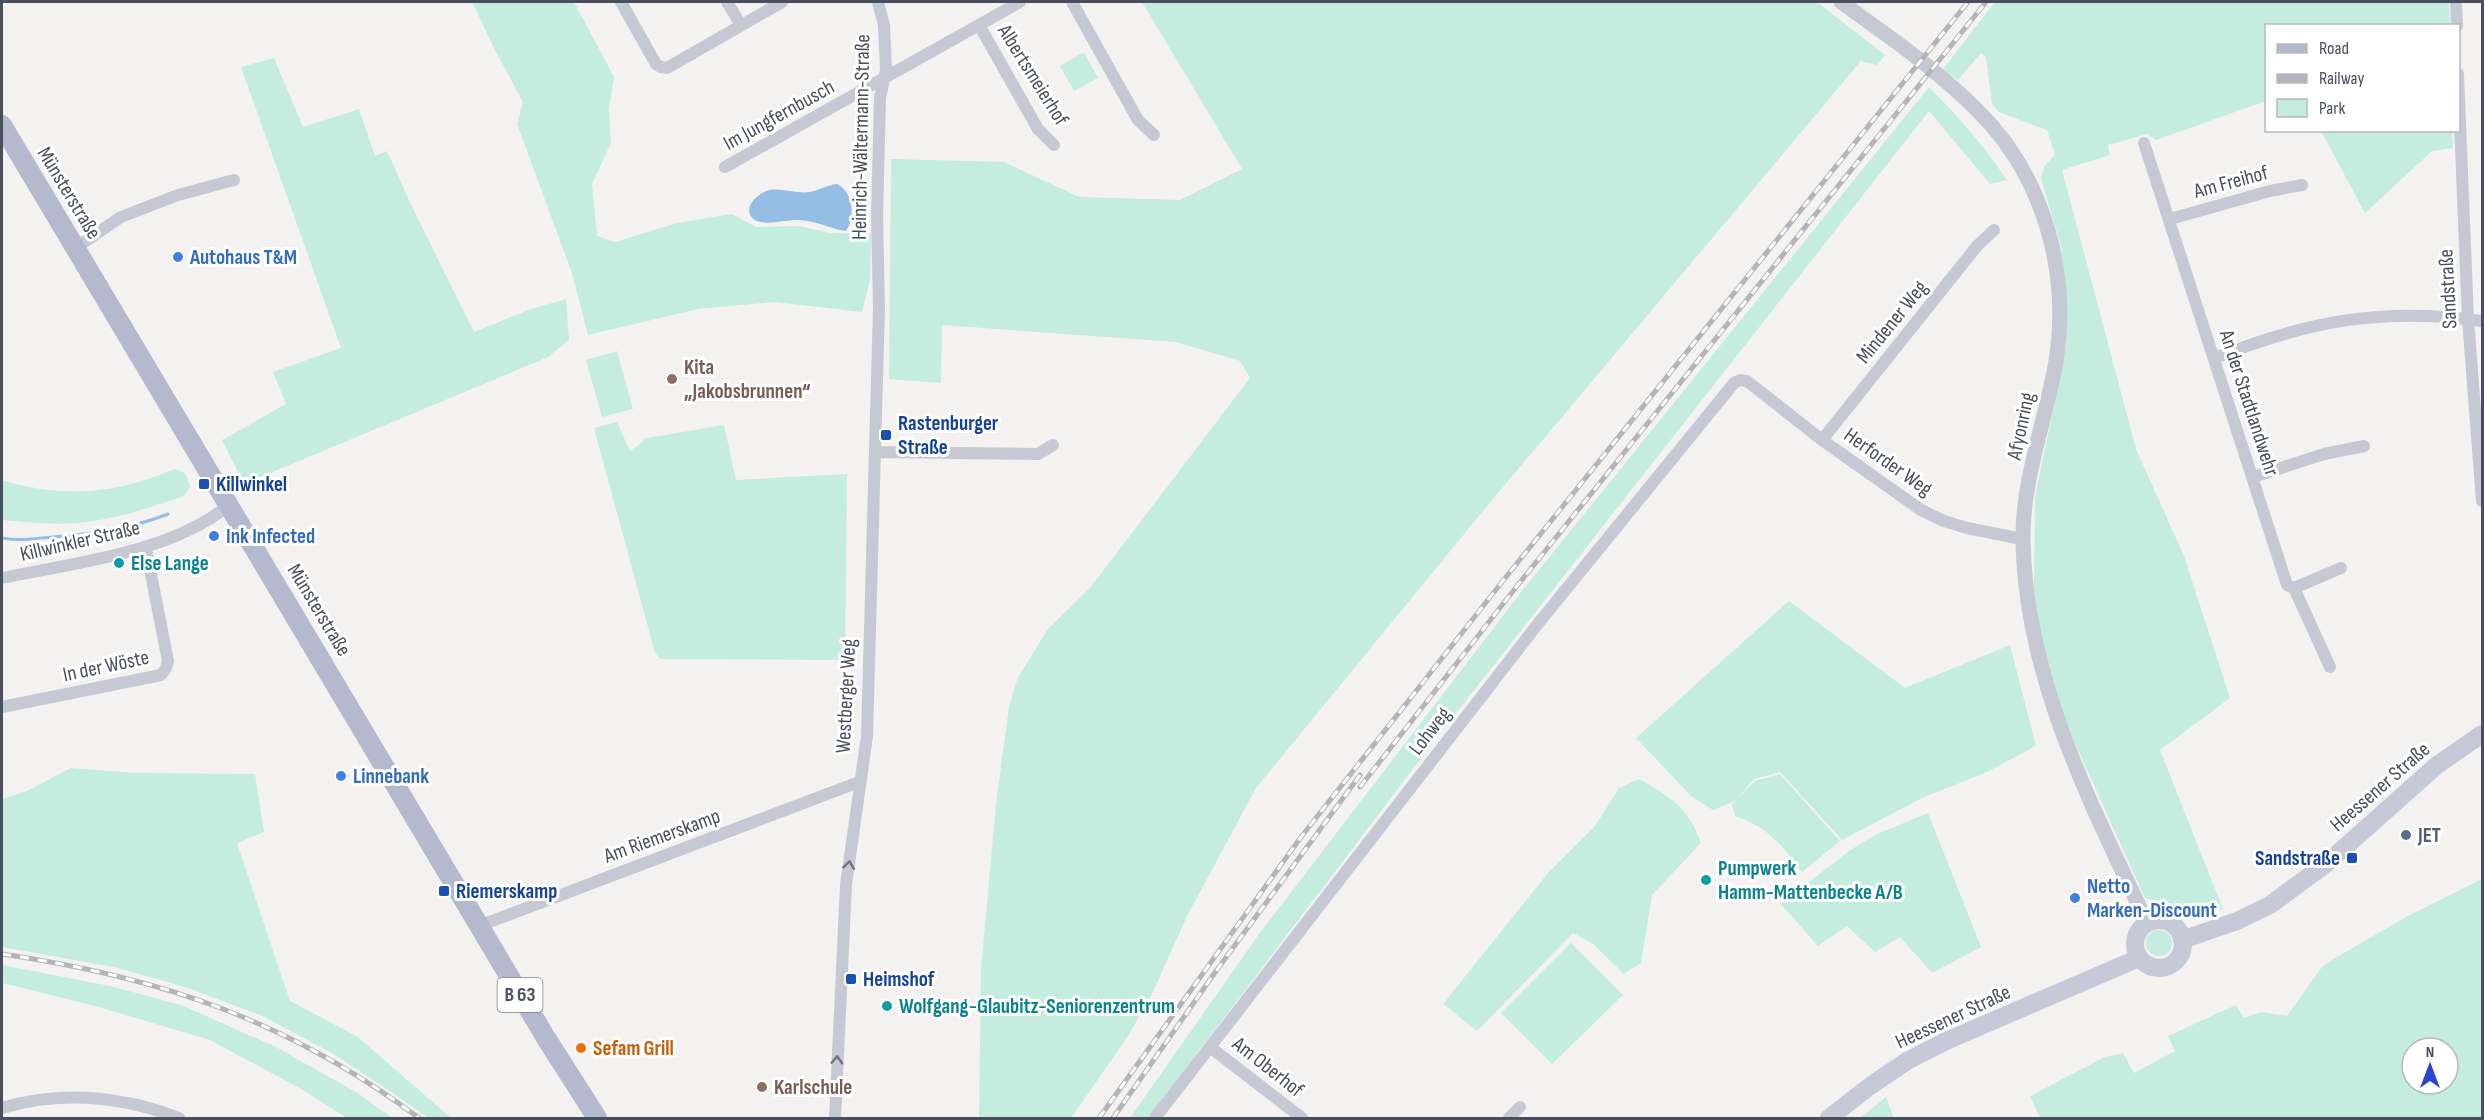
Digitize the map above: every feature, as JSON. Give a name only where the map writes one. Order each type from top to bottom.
[{"type":"main road","name":"Münsterstraße","points":[[2,126],[479,926],[597,1119]]},
{"type":"main road","name":"Heessener Straße","points":[[2182,939],[2237,921],[2270,905],[2326,863],[2436,766],[2482,734]]},
{"type":"main road","points":[[2154,921],[2169,923],[2175,927],[2182,939],[2180,955],[2168,966],[2152,967],[2139,958],[2136,951],[2136,935],[2147,923],[2154,921]]},
{"type":"main road","name":"Heessener Straße","points":[[1829,1119],[1870,1086],[1907,1061],[1946,1041],[2139,958]]},
{"type":"street","points":[[621,2],[656,64],[667,68],[782,2]]},
{"type":"street","points":[[727,2],[741,25]]},
{"type":"street","name":"Heinrich-Wältermann-Straße","points":[[878,2],[885,38],[886,70],[879,109],[879,274]]},
{"type":"street","name":"Im Jungfernbusch","points":[[725,167],[1020,2]]},
{"type":"street","points":[[1072,2],[1138,120],[1154,135]]},
{"type":"street","name":"Afyonring","points":[[1841,2],[1956,90],[1981,114],[2000,136],[2027,178],[2049,230],[2056,262],[2060,298],[2060,330],[2026,500],[2022,539],[2031,624],[2043,679],[2068,748],[2147,923]]},
{"type":"street","points":[[2456,2],[2457,24]]},
{"type":"street","name":"Albertsmeierhof","points":[[979,24],[1038,129],[1054,145]]},
{"type":"street","name":"Sandstraße","points":[[2460,123],[2468,319],[2482,501]]},
{"type":"street","name":"An der Stadtlandwehr","points":[[2144,143],[2287,585],[2294,588],[2330,666]]},
{"type":"street","points":[[74,249],[122,217],[178,195],[234,180]]},
{"type":"street","name":"Am Freihof","points":[[2170,219],[2270,191],[2302,185]]},
{"type":"street","name":"Mindener Weg","points":[[1822,440],[1977,246],[1994,231]]},
{"type":"street","name":"Westberger Weg","points":[[835,1119],[846,885],[867,736],[879,274]]},
{"type":"street","points":[[2215,358],[2296,329],[2367,316],[2417,315],[2482,321]]},
{"type":"street","name":"Lohweg","points":[[1155,1119],[1537,625],[1644,491],[1728,388],[1740,380],[1747,381]]},
{"type":"street","name":"Herforder Weg","points":[[1747,381],[1822,440],[1921,510],[1944,521],[1967,528],[2022,539]]},
{"type":"street","points":[[875,452],[1038,454],[1053,445]]},
{"type":"street","points":[[2253,477],[2324,454],[2364,446]]},
{"type":"street","name":"Killwinkler Straße","points":[[2,578],[146,549],[218,514],[229,505]]},
{"type":"street","name":"In der Wöste","points":[[2,707],[161,675],[168,661],[146,549]]},
{"type":"street","points":[[2294,588],[2341,568]]},
{"type":"street","name":"Am Riemerskamp","points":[[479,926],[859,782]]},
{"type":"street","name":"Am Oberhof","points":[[1210,1047],[1302,1119]]},
{"type":"street","points":[[2,1108],[40,1099],[98,1098],[138,1104],[179,1119]]},
{"type":"street","points":[[1509,1119],[1520,1107]]},
{"type":"green space","points":[[472,2],[574,2],[614,77],[609,109],[611,143],[592,184],[597,236],[615,242],[677,223],[732,214],[756,227],[799,226],[830,233],[871,234],[870,280],[862,312],[774,302],[698,309],[588,335],[572,273],[517,124],[523,102]]},
{"type":"green space","points":[[1142,2],[1817,2],[1885,55],[1877,65],[1861,61],[1483,511],[1256,788],[1187,916],[1152,994],[1128,1036],[1071,1118],[979,1118],[981,970],[996,804],[1009,707],[1018,677],[1048,629],[1090,588],[1250,378],[1240,361],[1176,342],[942,325],[941,383],[889,379],[891,159],[1004,162],[1079,197],[1180,200],[1242,169]]},
{"type":"green space","points":[[1995,2],[2449,2],[2450,24],[2265,24],[2265,101],[2156,140],[2147,134],[2108,145],[2110,155],[2062,170],[2136,449],[2184,556],[2230,698],[2160,750],[2223,909],[2195,917],[2182,914],[2145,898],[2065,721],[2046,670],[2034,589],[2035,497],[2066,344],[2067,310],[2061,246],[2041,178],[2044,167],[2055,154],[2047,130],[1999,112],[1992,104],[1986,57],[1981,53],[1958,80],[1943,69]]},
{"type":"green space","points":[[1084,52],[1098,78],[1074,91],[1060,66]]},
{"type":"green space","points":[[274,58],[303,127],[359,109],[375,156],[387,151],[474,332],[531,309],[566,299],[569,340],[548,357],[244,484],[222,440],[286,404],[273,372],[341,348],[241,67]]},
{"type":"green space","points":[[1929,87],[1970,132],[2007,180],[1990,184],[1929,111],[1435,740],[1148,1118],[1130,1118],[1259,934],[1522,591]]},
{"type":"green space","points":[[2322,132],[2452,132],[2453,148],[2432,151],[2365,213]]},
{"type":"green space","points":[[617,351],[633,409],[602,417],[586,360]]},
{"type":"green space","points":[[617,422],[630,451],[643,442],[642,439],[724,425],[736,480],[847,474],[845,660],[661,659],[655,653],[594,428]]},
{"type":"green space","points":[[175,469],[185,473],[190,486],[184,496],[139,510],[83,523],[2,520],[2,480],[47,490],[90,491],[132,484]]},
{"type":"green space","points":[[1789,601],[1905,688],[2010,645],[2036,746],[1987,772],[1922,798],[1842,840],[1780,772],[1754,779],[1735,801],[1713,810],[1691,796],[1636,738]]},
{"type":"green space","points":[[71,768],[134,773],[255,774],[264,832],[237,843],[290,1001],[358,1037],[451,1118],[428,1118],[332,1053],[262,1016],[188,988],[114,967],[2,947],[2,799],[27,791]]},
{"type":"green space","points":[[1780,774],[1840,841],[1802,872],[1774,838],[1756,825],[1735,816],[1732,804],[1755,781]]},
{"type":"green space","points":[[1639,779],[1677,804],[1690,820],[1701,843],[1652,895],[1641,963],[1624,974],[1592,943],[1573,933],[1477,1031],[1443,1004],[1548,873],[1595,826],[1619,788]]},
{"type":"green space","points":[[1928,813],[1981,947],[1932,973],[1900,937],[1875,952],[1847,926],[1818,946],[1781,904],[1849,851],[1875,835]]},
{"type":"green space","points":[[2482,879],[2482,1118],[2040,1118],[2030,1096],[2105,1057],[2123,1053],[2134,1073],[2175,1051],[2168,1036],[2236,1005],[2244,1018],[2261,1012],[2287,1016],[2322,967],[2408,916]]},
{"type":"green space","points":[[2159,930],[2168,934],[2172,943],[2168,952],[2159,956],[2150,952],[2146,943],[2150,934]]},
{"type":"green space","points":[[1571,943],[1623,995],[1552,1064],[1501,1013]]},
{"type":"green space","points":[[2,965],[110,986],[181,1005],[276,1047],[359,1094],[392,1118],[347,1118],[303,1090],[210,1040],[102,1008],[2,983]]},
{"type":"green space","points":[[1886,1097],[1894,1118],[1860,1118]]},
{"type":"water","points":[[837,184],[850,198],[852,212],[846,231],[802,220],[759,222],[749,212],[755,198],[769,190],[810,192]]},
{"type":"waterway","points":[[2,538],[28,539],[98,532],[138,524],[168,514]]},
{"type":"railway","points":[[1099,1118],[1301,837],[1506,577],[1968,2]]},
{"type":"railway","points":[[1360,787],[1517,586],[1986,2]]},
{"type":"railway","points":[[1113,1118],[1216,971],[1360,775]]},
{"type":"railway","points":[[2,954],[116,976],[169,990],[221,1008],[321,1055],[370,1084],[419,1118]]},
{"type":"place","name":"Autohaus T&M","points":[[178,257]]},
{"type":"place","name":"Kita „Jakobsbrunnen“","points":[[672,379]]},
{"type":"place","name":"Rastenburger Straße","points":[[886,435]]},
{"type":"place","name":"Killwinkel","points":[[204,484]]},
{"type":"place","name":"Ink Infected","points":[[214,536]]},
{"type":"place","name":"Else Lange","points":[[119,563]]},
{"type":"place","name":"Linnebank","points":[[341,776]]},
{"type":"place","name":"JET","points":[[2406,835]]},
{"type":"place","name":"Sandstraße","points":[[2352,858]]},
{"type":"place","name":"Pumpwerk Hamm-Mattenbecke A/B","points":[[1706,880]]},
{"type":"place","name":"Riemerskamp","points":[[444,891]]},
{"type":"place","name":"Netto Marken-Discount","points":[[2075,898]]},
{"type":"place","name":"Heimshof","points":[[851,979]]},
{"type":"place","name":"Wolfgang-Glaubitz-Seniorenzentrum","points":[[887,1006]]},
{"type":"place","name":"Sefam Grill","points":[[581,1048]]},
{"type":"place","name":"Karlschule","points":[[762,1087]]}]
